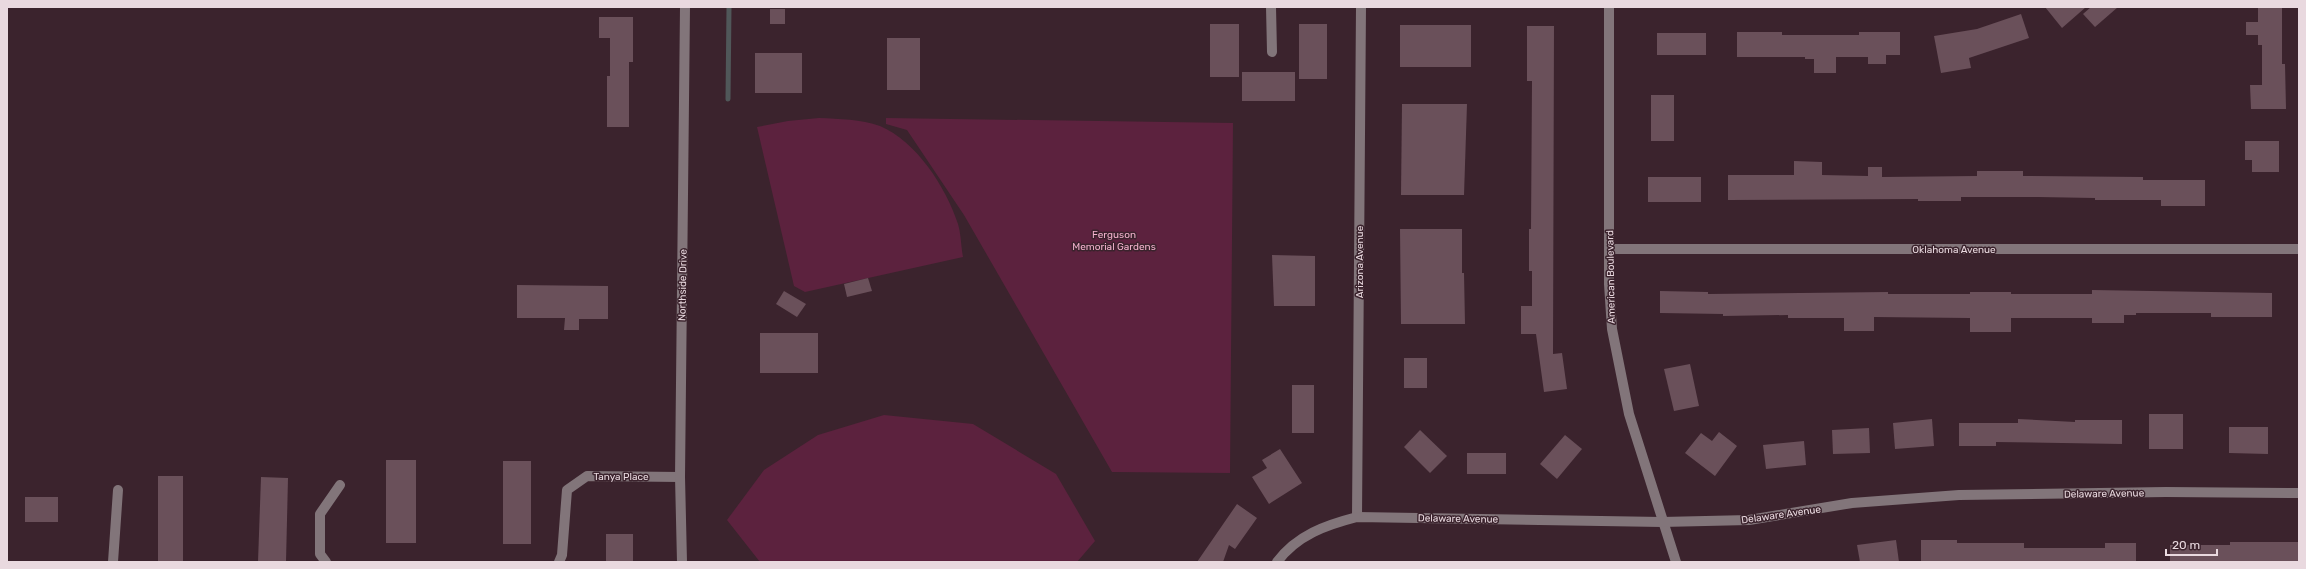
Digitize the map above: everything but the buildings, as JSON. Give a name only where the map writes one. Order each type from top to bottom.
[{"type":"street","name":"Northside Drive","points":[[682,562],[680,477],[685,7]]},
{"type":"street","points":[[1271,7],[1272,52]]},
{"type":"street","name":"Arizona Avenue","points":[[1357,517],[1360,7]]},
{"type":"street","name":"American Boulevard","points":[[1608,7],[1609,284],[1612,330],[1629,414],[1662,522],[1676,562]]},
{"type":"street","name":"Oklahoma Avenue","points":[[1609,249],[2299,249]]},
{"type":"street","name":"Tanya Place","points":[[560,562],[562,555],[567,490],[587,476],[680,477]]},
{"type":"street","points":[[326,562],[320,554],[320,514],[340,485]]},
{"type":"street","points":[[113,562],[118,490]]},
{"type":"street","name":"Delaware Avenue","points":[[1277,562],[1300,539],[1328,525],[1357,517],[1662,522],[1749,520],[1852,503],[1960,495],[2166,492],[2299,493]]},
{"type":"green space","points":[[819,118],[850,120],[873,124],[893,133],[906,142],[928,167],[946,195],[958,224],[963,257],[805,292],[794,286],[757,127],[788,121]]},
{"type":"green space","name":"Ferguson Memorial Gardens","points":[[886,118],[1233,123],[1230,473],[1112,472],[964,215],[907,130],[886,124]]},
{"type":"green space","points":[[884,415],[973,424],[1056,474],[1095,541],[1077,562],[760,562],[727,520],[764,470],[818,435]]},
{"type":"waterway","points":[[728,99],[729,7]]}]
